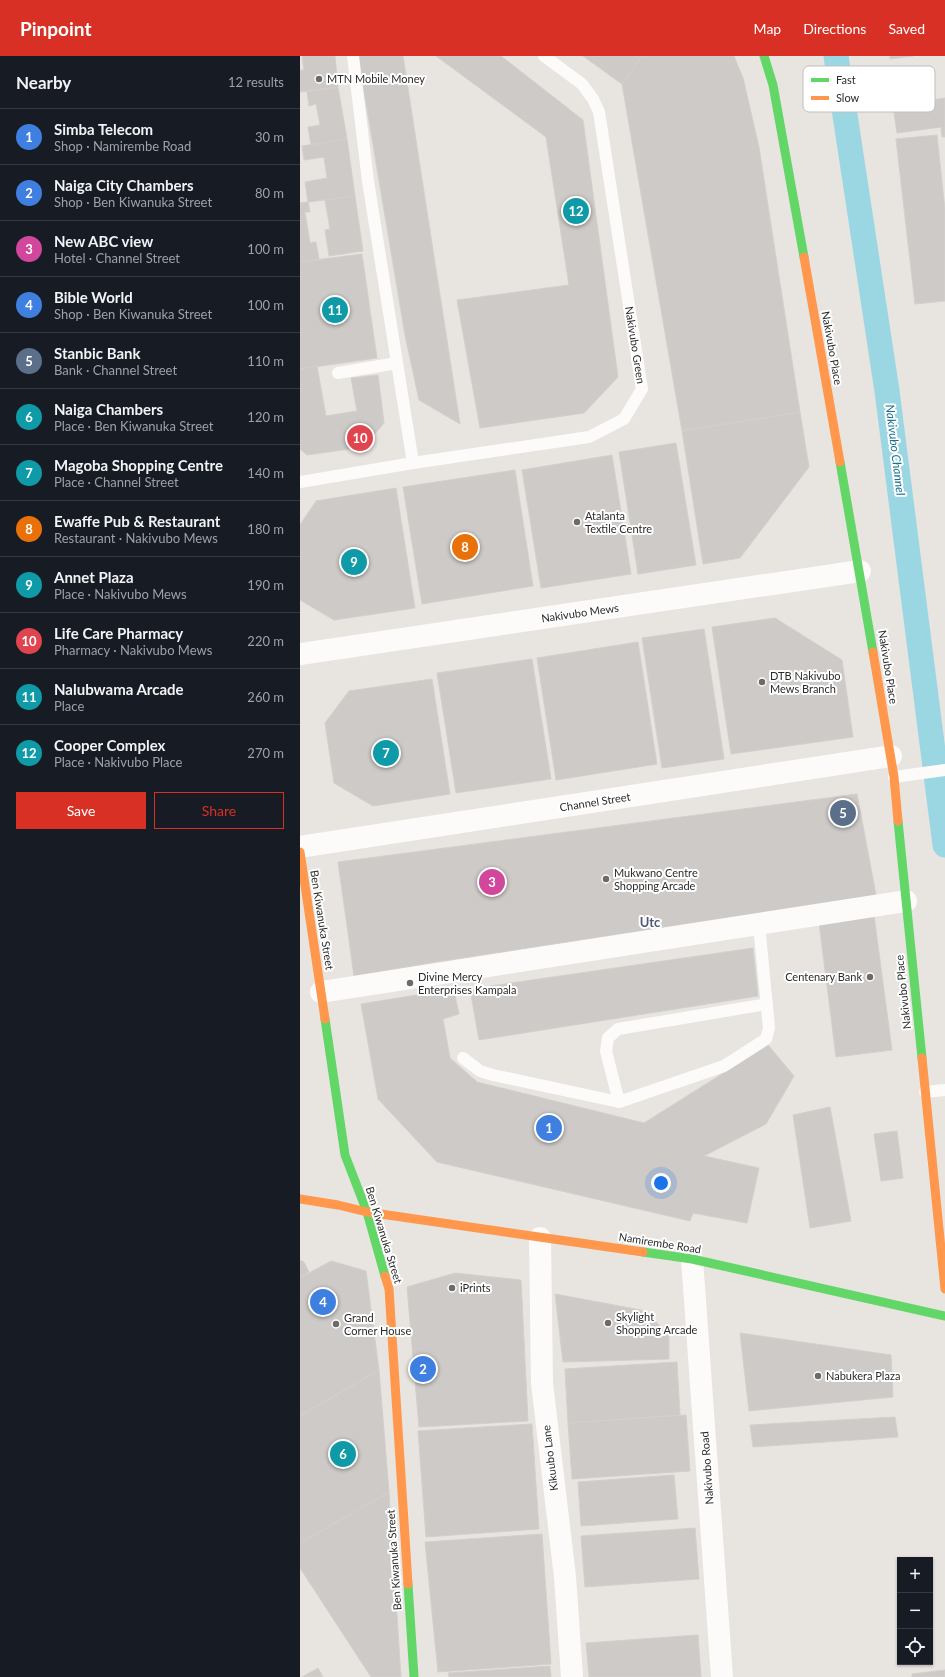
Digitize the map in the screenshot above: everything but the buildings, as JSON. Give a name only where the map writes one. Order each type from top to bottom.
[{"type":"main road","name":"Nakivubo Place","points":[[764,56],[773,85],[860,571],[892,767],[945,1289]]},
{"type":"main road","name":"Ben Kiwanuka Street","points":[[300,852],[345,1155],[367,1212],[389,1290],[414,1677]]},
{"type":"main road","name":"Namirembe Road","points":[[300,1199],[338,1205],[367,1212],[692,1259],[945,1316]]},
{"type":"street","name":"Nakivubo Mews","points":[[300,654],[860,571]]},
{"type":"street","name":"Channel Street","points":[[300,847],[892,767]]},
{"type":"street","points":[[321,992],[906,901]]},
{"type":"street","name":"Kikuubo Lane","points":[[540,1238],[542,1383],[565,1577],[572,1677]]},
{"type":"street","name":"Nakivubo Road","points":[[692,1259],[722,1677]]},
{"type":"lane","points":[[353,56],[368,181],[413,463]]},
{"type":"lane","name":"Nakivubo Green","points":[[300,482],[413,463],[589,437],[624,419],[642,389],[599,112],[593,99],[582,84],[544,56]]},
{"type":"lane","points":[[338,373],[397,363]]},
{"type":"lane","points":[[892,767],[924,772],[945,770]]},
{"type":"lane","points":[[463,1058],[480,1071],[493,1075],[619,1102],[724,1066],[766,1039],[769,1028],[759,924]]},
{"type":"lane","points":[[619,1102],[606,1051],[608,1038],[618,1029],[767,1004]]},
{"type":"lane","points":[[925,1092],[945,1090]]},
{"type":"waterway","name":"Nakivubo Channel","points":[[836,56],[838,66]]},
{"type":"waterway","name":"Nakivubo Channel","points":[[845,112],[887,391],[945,845]]},
{"type":"traffic: fast","points":[[764,56],[773,85],[804,257]]},
{"type":"traffic: fast","points":[[840,462],[873,652]]},
{"type":"traffic: fast","points":[[898,821],[922,1058]]},
{"type":"traffic: fast","points":[[325,1019],[345,1155],[367,1212],[385,1276]]},
{"type":"traffic: fast","points":[[643,1252],[692,1259],[945,1316]]},
{"type":"traffic: fast","points":[[408,1584],[414,1677]]},
{"type":"traffic: slow","points":[[804,257],[840,462]]},
{"type":"traffic: slow","points":[[873,652],[894,777],[898,821]]},
{"type":"traffic: slow","points":[[300,852],[325,1019]]},
{"type":"traffic: slow","points":[[922,1058],[945,1289]]},
{"type":"traffic: slow","points":[[300,1199],[338,1205],[367,1212],[643,1252]]},
{"type":"traffic: slow","points":[[385,1276],[389,1289],[408,1584]]},
{"type":"place","name":"MTN Mobile Money","points":[[319,79]]},
{"type":"place","name":"Cooper Complex","points":[[576,211]]},
{"type":"place","name":"Nalubwama Arcade","points":[[335,310]]},
{"type":"place","name":"Life Care Pharmacy","points":[[360,438]]},
{"type":"place","name":"Atalanta Textile Centre","points":[[577,522]]},
{"type":"place","name":"Ewaffe Pub & Restaurant","points":[[465,547]]},
{"type":"place","name":"Annet Plaza","points":[[354,562]]},
{"type":"place","name":"DTB Nakivubo Mews Branch","points":[[762,682]]},
{"type":"place","name":"Magoba Shopping Centre","points":[[386,753]]},
{"type":"place","name":"Stanbic Bank","points":[[843,813]]},
{"type":"place","name":"Mukwano Centre Shopping Arcade","points":[[606,879]]},
{"type":"place","name":"New ABC view","points":[[492,882]]},
{"type":"place","name":"Centenary Bank","points":[[870,977]]},
{"type":"place","name":"Divine Mercy Enterprises Kampala","points":[[410,983]]},
{"type":"place","name":"Simba Telecom","points":[[549,1128]]},
{"type":"place","name":"iPrints","points":[[452,1288]]},
{"type":"place","name":"Bible World","points":[[323,1302]]},
{"type":"place","name":"Skylight Shopping Arcade","points":[[608,1323]]},
{"type":"place","name":"Grand Corner House","points":[[336,1324]]},
{"type":"place","name":"Naiga City Chambers","points":[[423,1369]]},
{"type":"place","name":"Nabukera Plaza","points":[[818,1376]]},
{"type":"place","name":"Naiga Chambers","points":[[343,1454]]},
{"type":"district","name":"Utc","points":[[650,922]]}]
